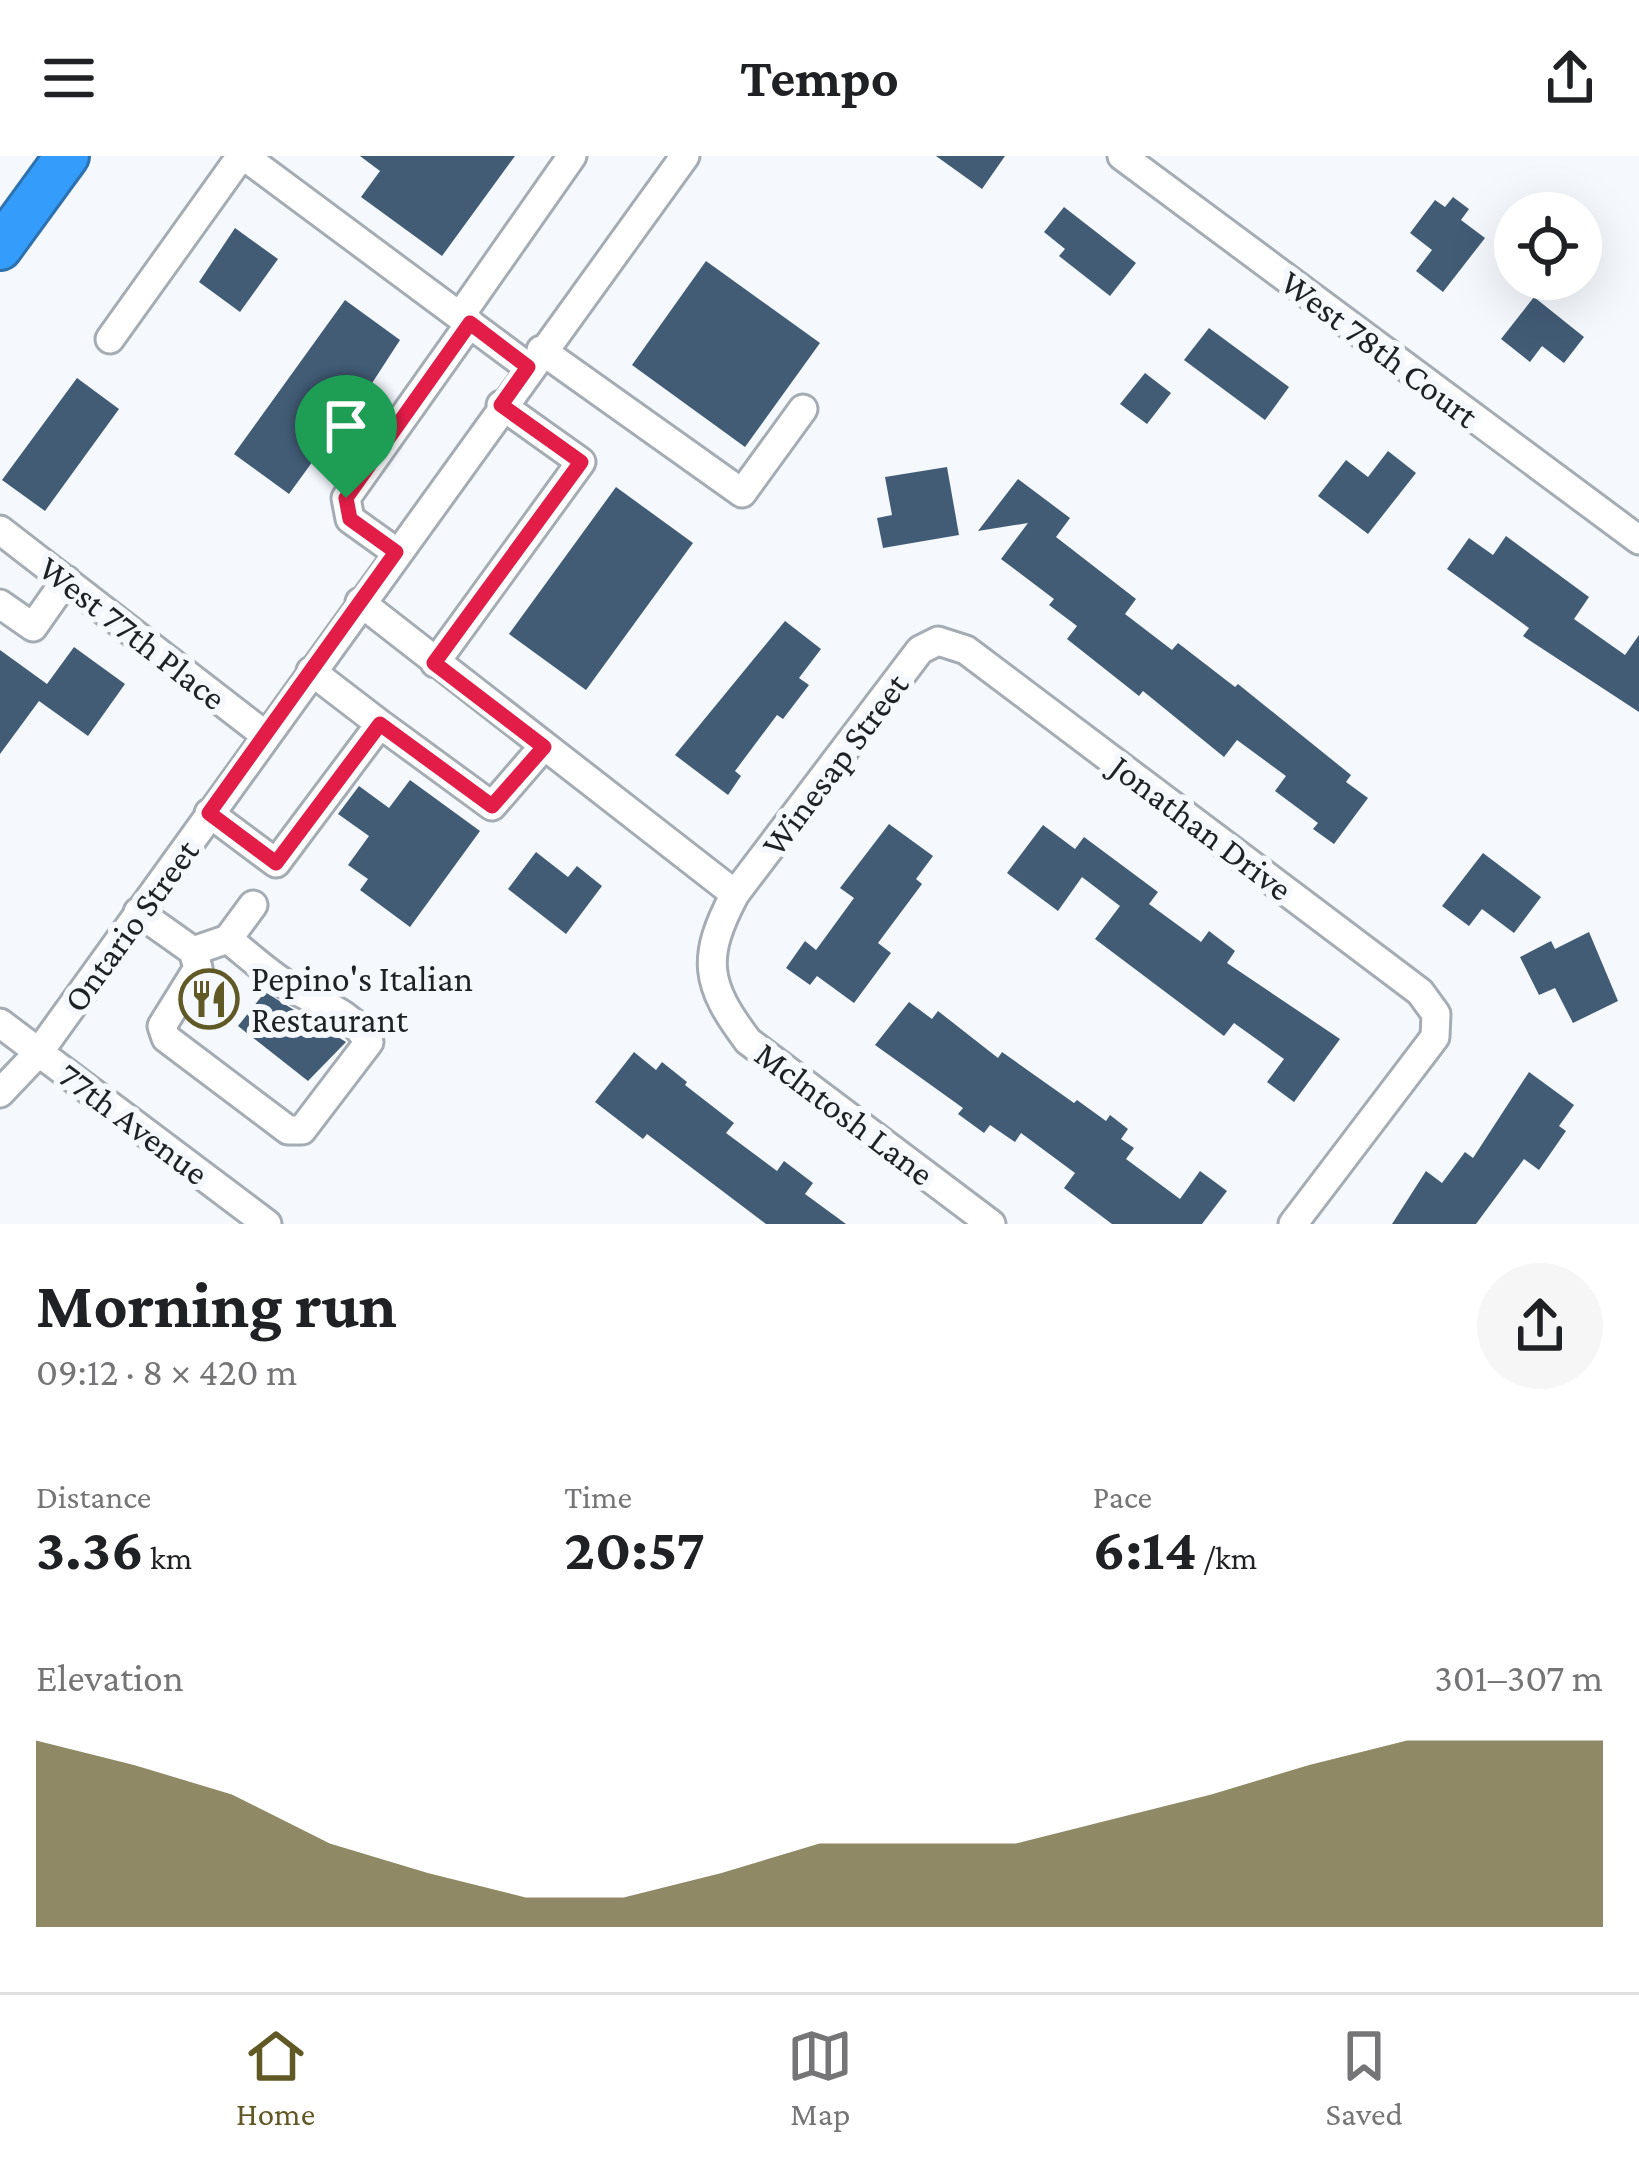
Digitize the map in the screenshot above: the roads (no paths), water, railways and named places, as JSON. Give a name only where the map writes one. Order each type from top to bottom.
[{"type":"highway","points":[[0,248],[67,156]]},
{"type":"street","points":[[110,340],[243,156],[465,320],[535,358],[742,493],[803,409]]},
{"type":"street","points":[[396,552],[350,519],[346,498],[572,156]]},
{"type":"street","name":"Ontario Street","points":[[4,1095],[685,156]]},
{"type":"street","name":"West 78th Court","points":[[1122,156],[1639,540]]},
{"type":"street","points":[[434,663],[581,462],[501,405]]},
{"type":"street","name":"West 77th Place","points":[[0,530],[265,735]]},
{"type":"street","points":[[0,604],[33,628],[66,580]]},
{"type":"street","points":[[360,602],[735,894]]},
{"type":"street","name":"Winesap Street","points":[[735,894],[920,650],[938,641]]},
{"type":"street","name":"Jonathan Drive","points":[[938,641],[967,650],[1420,992],[1436,1014],[1435,1037],[1293,1224]]},
{"type":"street","points":[[310,671],[492,806],[544,747]]},
{"type":"street","points":[[209,813],[276,863],[380,724]]},
{"type":"street","name":"Mclntosh Lane","points":[[735,894],[717,927],[710,973],[724,1010],[748,1041],[991,1224]]},
{"type":"street","points":[[193,951],[228,939],[253,905]]},
{"type":"street","points":[[139,912],[193,951],[198,968],[162,1026],[166,1038],[288,1130],[302,1130],[369,1042],[360,1027],[316,997],[292,988],[228,939]]},
{"type":"street","name":"77th Avenue","points":[[0,1023],[267,1224]]},
{"type":"place","name":"Pepino's Italian Restaurant","points":[[209,999]]}]
